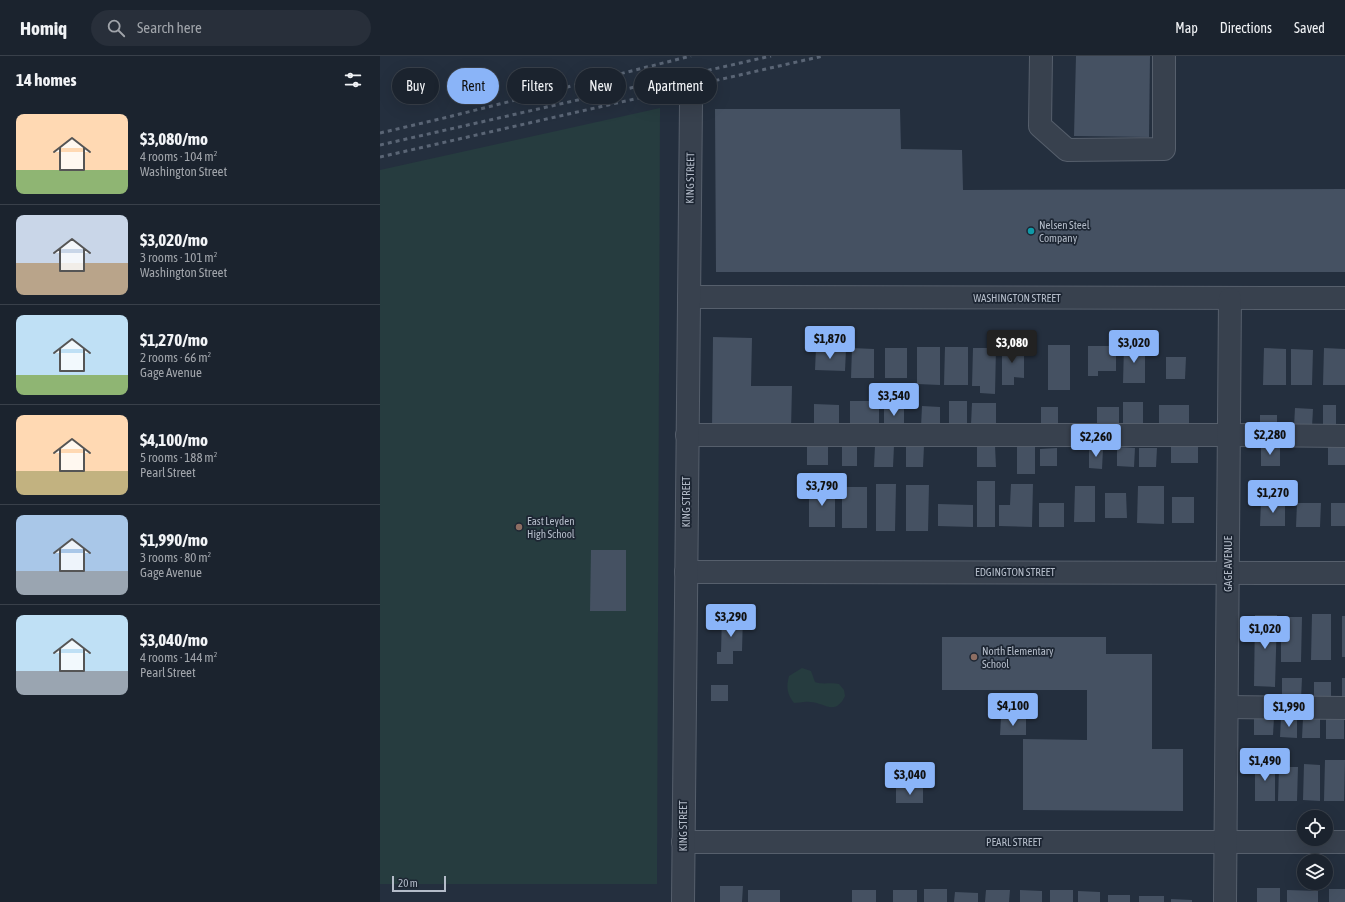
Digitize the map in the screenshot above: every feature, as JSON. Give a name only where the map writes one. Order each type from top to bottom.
[{"type":"street","points":[[1041,56],[1040,126],[1067,150],[1164,148],[1164,56]]},
{"type":"street","name":"KING STREET","points":[[683,902],[691,104]]},
{"type":"street","name":"WASHINGTON STREET","points":[[688,296],[1230,299],[1345,298]]},
{"type":"street","name":"GAGE AVENUE","points":[[1225,902],[1230,299]]},
{"type":"street","points":[[687,435],[1345,436]]},
{"type":"street","name":"EDGINGTON STREET","points":[[686,572],[1345,572]]},
{"type":"street","points":[[1227,707],[1345,708]]},
{"type":"street","name":"PEARL STREET","points":[[683,842],[1345,842]]},
{"type":"green space","name":"East Leyden High School","points":[[660,108],[657,884],[380,884],[380,170]]},
{"type":"green space","points":[[802,668],[811,671],[815,682],[839,684],[844,690],[845,696],[841,702],[837,706],[833,707],[808,702],[794,703],[790,697],[787,687],[788,680],[789,676]]},
{"type":"building","points":[[1076,56],[1150,56],[1149,137],[1074,136]]},
{"type":"building","name":"Nelsen Steel Company","points":[[715,109],[900,109],[901,149],[962,150],[963,190],[1345,189],[1345,272],[716,272]]},
{"type":"building","points":[[713,337],[752,338],[751,386],[792,386],[791,430],[712,429]]},
{"type":"building","points":[[1048,345],[1070,345],[1070,390],[1048,390]]},
{"type":"building","points":[[1145,345],[1145,383],[1123,383],[1124,346]]},
{"type":"building","points":[[1002,346],[1024,346],[1024,378],[1014,377],[1014,385],[1002,385]]},
{"type":"building","points":[[1088,346],[1116,346],[1116,371],[1098,371],[1098,376],[1088,376]]},
{"type":"building","points":[[917,347],[940,347],[940,385],[917,384]]},
{"type":"building","points":[[945,347],[968,347],[968,385],[944,385]]},
{"type":"building","points":[[816,348],[846,349],[845,371],[815,370]]},
{"type":"building","points":[[852,348],[874,349],[874,378],[851,378]]},
{"type":"building","points":[[885,348],[907,348],[907,378],[885,378]]},
{"type":"building","points":[[973,348],[996,348],[995,394],[980,393],[980,386],[972,386]]},
{"type":"building","points":[[1264,348],[1286,349],[1286,385],[1263,385]]},
{"type":"building","points":[[1324,348],[1345,349],[1345,385],[1323,385]]},
{"type":"building","points":[[1291,349],[1313,350],[1312,385],[1291,385]]},
{"type":"building","points":[[1166,357],[1186,357],[1185,379],[1166,379]]},
{"type":"building","points":[[850,401],[879,401],[879,424],[850,424]]},
{"type":"building","points":[[949,401],[967,401],[967,427],[949,426]]},
{"type":"building","points":[[1123,402],[1143,402],[1143,426],[1123,426]]},
{"type":"building","points":[[972,403],[996,403],[996,425],[971,425]]},
{"type":"building","points":[[814,404],[839,405],[839,425],[814,425]]},
{"type":"building","points":[[1159,405],[1189,405],[1189,427],[1159,427]]},
{"type":"building","points":[[1323,405],[1336,405],[1336,425],[1323,425]]},
{"type":"building","points":[[922,406],[940,407],[940,428],[921,427]]},
{"type":"building","points":[[884,407],[904,407],[904,427],[884,426]]},
{"type":"building","points":[[1041,407],[1058,407],[1058,427],[1041,427]]},
{"type":"building","points":[[1097,407],[1119,407],[1119,429],[1097,429]]},
{"type":"building","points":[[1295,408],[1313,409],[1312,427],[1294,427]]},
{"type":"building","points":[[1260,415],[1277,415],[1277,427],[1260,427]]},
{"type":"building","points":[[1171,445],[1198,445],[1198,463],[1171,463]]},
{"type":"building","points":[[807,446],[828,446],[828,465],[807,465]]},
{"type":"building","points":[[842,446],[857,446],[857,466],[842,466]]},
{"type":"building","points":[[875,446],[894,446],[893,467],[874,467]]},
{"type":"building","points":[[906,446],[924,446],[923,467],[906,467]]},
{"type":"building","points":[[977,446],[995,446],[996,467],[977,467]]},
{"type":"building","points":[[1017,446],[1035,446],[1035,474],[1017,474]]},
{"type":"building","points":[[1261,446],[1280,447],[1280,466],[1261,466]]},
{"type":"building","points":[[1117,447],[1135,448],[1134,467],[1117,466]]},
{"type":"building","points":[[1328,447],[1345,447],[1345,465],[1328,465]]},
{"type":"building","points":[[1057,448],[1057,466],[1040,466],[1040,449]]},
{"type":"building","points":[[1089,448],[1103,449],[1102,469],[1089,468]]},
{"type":"building","points":[[1139,448],[1157,448],[1156,467],[1139,467]]},
{"type":"building","points":[[977,481],[995,481],[995,527],[977,527]]},
{"type":"building","points":[[876,484],[896,484],[895,531],[876,531]]},
{"type":"building","points":[[1011,484],[1033,484],[1032,527],[999,526],[999,505],[1010,505]]},
{"type":"building","points":[[906,485],[929,485],[928,531],[906,531]]},
{"type":"building","points":[[1075,486],[1095,486],[1095,522],[1074,522]]},
{"type":"building","points":[[1138,486],[1164,486],[1164,524],[1137,523]]},
{"type":"building","points":[[809,487],[835,487],[835,527],[809,527]]},
{"type":"building","points":[[842,487],[867,487],[867,528],[842,528]]},
{"type":"building","points":[[1105,493],[1126,493],[1127,518],[1105,518]]},
{"type":"building","points":[[1172,497],[1194,497],[1194,523],[1172,523]]},
{"type":"building","points":[[1261,502],[1285,503],[1285,526],[1260,526]]},
{"type":"building","points":[[1039,503],[1064,503],[1064,527],[1039,527]]},
{"type":"building","points":[[1297,503],[1321,503],[1320,527],[1296,527]]},
{"type":"building","points":[[1331,503],[1345,503],[1345,526],[1331,526]]},
{"type":"building","points":[[938,504],[973,505],[973,527],[938,526]]},
{"type":"building","points":[[591,550],[626,550],[626,611],[590,611]]},
{"type":"building","points":[[1312,614],[1331,614],[1331,660],[1311,660]]},
{"type":"building","points":[[722,615],[743,615],[742,651],[733,651],[733,664],[717,664],[717,652],[721,652]]},
{"type":"building","points":[[1255,615],[1277,615],[1275,687],[1254,686]]},
{"type":"building","points":[[1342,616],[1345,616],[1345,657],[1342,657]]},
{"type":"building","points":[[1281,617],[1302,617],[1301,662],[1281,662]]},
{"type":"building","points":[[942,637],[1106,637],[1106,654],[1152,654],[1152,749],[1183,749],[1183,811],[1023,810],[1023,739],[1087,740],[1087,690],[942,690]]},
{"type":"building","points":[[1282,678],[1302,678],[1301,699],[1282,699]]},
{"type":"building","points":[[1342,678],[1345,678],[1345,698],[1342,698]]},
{"type":"building","points":[[1314,682],[1331,682],[1331,700],[1314,700]]},
{"type":"building","points":[[711,685],[728,685],[728,701],[711,701]]},
{"type":"building","points":[[1254,716],[1274,717],[1273,735],[1254,735]]},
{"type":"building","points":[[1001,718],[1026,718],[1026,735],[1000,735]]},
{"type":"building","points":[[1281,718],[1297,718],[1297,738],[1280,737]]},
{"type":"building","points":[[1303,718],[1320,718],[1320,738],[1302,738]]},
{"type":"building","points":[[1326,719],[1344,719],[1344,739],[1326,739]]},
{"type":"building","points":[[1325,760],[1345,760],[1344,801],[1324,801]]},
{"type":"building","points":[[1255,764],[1275,764],[1275,801],[1255,801]]},
{"type":"building","points":[[1304,764],[1320,765],[1320,801],[1303,800]]},
{"type":"building","points":[[1279,767],[1298,767],[1297,801],[1278,801]]},
{"type":"building","points":[[896,788],[923,788],[923,803],[896,803]]},
{"type":"building","points":[[720,886],[743,886],[742,902],[720,902]]},
{"type":"building","points":[[1257,888],[1280,888],[1280,902],[1257,902]]},
{"type":"building","points":[[924,889],[947,889],[947,902],[924,902]]},
{"type":"building","points":[[1345,889],[1345,902],[1329,902],[1329,890]]},
{"type":"building","points":[[748,890],[780,890],[780,902],[748,902]]},
{"type":"building","points":[[852,890],[876,890],[876,902],[852,902]]},
{"type":"building","points":[[893,890],[917,890],[917,902],[893,902]]},
{"type":"building","points":[[986,890],[1010,890],[1009,902],[985,902]]},
{"type":"building","points":[[1020,890],[1042,891],[1042,902],[1020,902]]},
{"type":"building","points":[[1050,890],[1073,890],[1073,902],[1050,902]]},
{"type":"building","points":[[1287,890],[1318,891],[1318,902],[1287,902]]},
{"type":"building","points":[[1078,891],[1100,892],[1100,902],[1078,902]]},
{"type":"building","points":[[955,892],[978,893],[978,902],[954,902]]},
{"type":"building","points":[[1108,895],[1130,895],[1130,902],[1108,902]]},
{"type":"building","points":[[1139,896],[1164,896],[1164,902],[1139,902]]},
{"type":"building","points":[[1171,899],[1192,900],[1192,902],[1171,902]]},
{"type":"railway","points":[[380,133],[691,56]]},
{"type":"railway","points":[[380,145],[771,56]]},
{"type":"railway","points":[[380,157],[823,56]]},
{"type":"place","name":"Nelsen Steel Company","points":[[1031,231]]},
{"type":"place","name":"East Leyden High School","points":[[519,527]]},
{"type":"place","name":"North Elementary School","points":[[974,657]]}]
